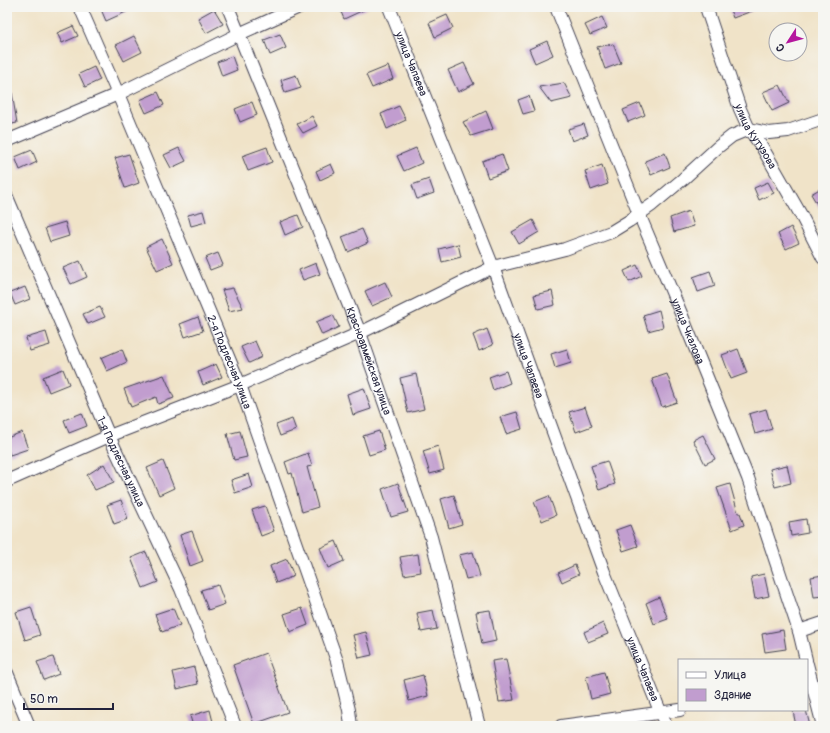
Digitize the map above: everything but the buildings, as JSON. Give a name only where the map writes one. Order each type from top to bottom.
[{"type":"street","name":"2-я Подлесная улица","points":[[80,7],[240,385],[337,661],[349,710],[351,726]]},
{"type":"street","name":"Красноармейская улица","points":[[228,7],[360,333],[432,537],[479,726]]},
{"type":"street","points":[[7,142],[118,94],[239,34],[299,7]]},
{"type":"street","name":"улица Чапаева","points":[[389,7],[494,267],[604,572],[666,726]]},
{"type":"street","name":"улица Чкалова","points":[[556,7],[639,214],[748,478],[799,632],[806,659]]},
{"type":"street","name":"улица Кутузова","points":[[706,7],[740,109],[749,128],[762,147],[801,215],[823,258]]},
{"type":"street","points":[[7,481],[109,436],[240,385],[360,333],[494,267],[565,249],[611,232],[652,205],[732,136],[749,128],[769,132],[788,131],[823,119]]},
{"type":"street","name":"1-я Подлесная улица","points":[[7,197],[109,436],[181,589],[234,726]]},
{"type":"street","points":[[799,632],[823,623]]},
{"type":"street","name":"улица Чкалова","points":[[808,668],[823,726]]},
{"type":"street","points":[[7,673],[29,726]]},
{"type":"street","points":[[561,726],[678,710]]}]
